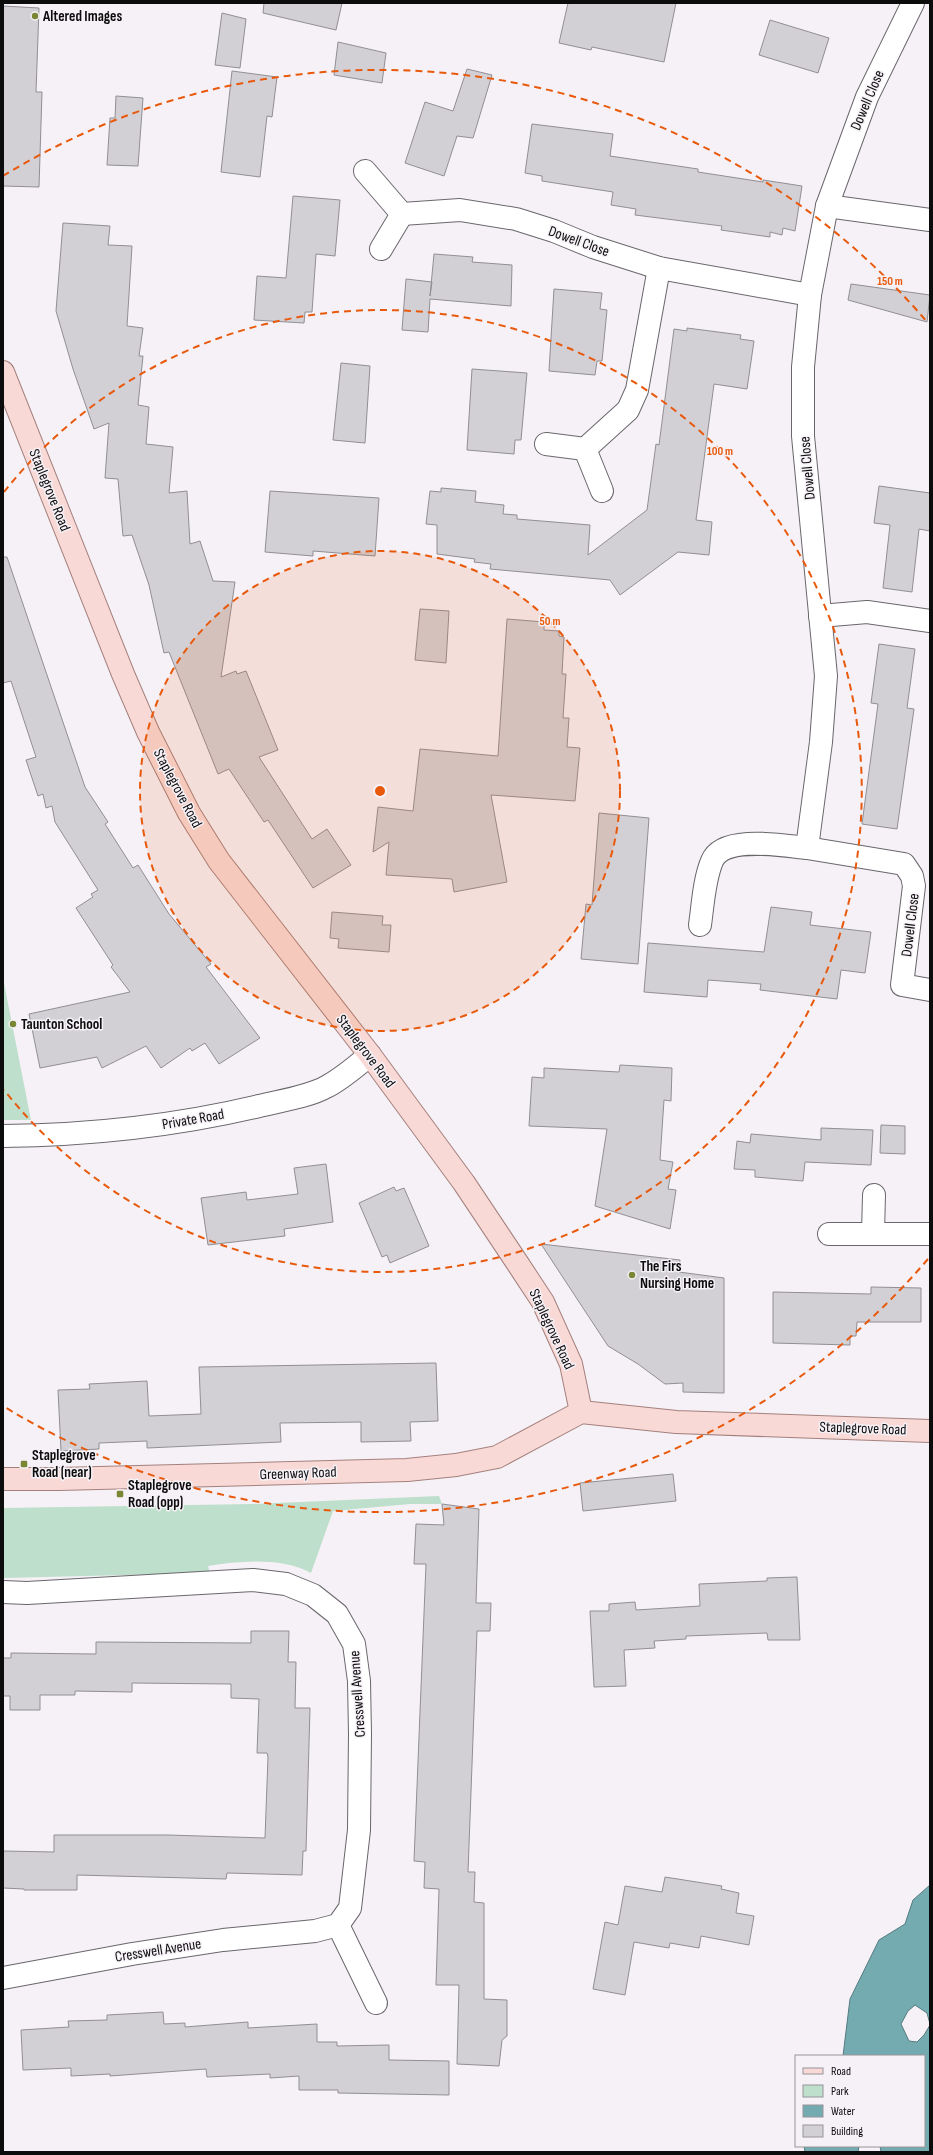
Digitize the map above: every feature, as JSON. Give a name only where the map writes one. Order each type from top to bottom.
[{"type":"main road","name":"Staplegrove Road","points":[[3,372],[123,674],[148,732],[189,813],[224,867],[370,1055],[464,1183],[543,1302],[571,1364],[581,1412],[676,1422],[930,1431]]},
{"type":"main road","name":"Greenway Road","points":[[3,1479],[60,1479],[408,1470],[449,1466],[497,1457],[581,1412]]},
{"type":"street","name":"Dowell Close","points":[[808,848],[821,742],[826,676],[804,436],[803,367],[810,295],[827,206],[867,98],[913,3]]},
{"type":"street","points":[[365,171],[402,214],[381,249]]},
{"type":"street","points":[[827,206],[930,220]]},
{"type":"street","name":"Dowell Close","points":[[402,214],[460,210],[516,220],[554,231],[593,248],[659,268],[810,295]]},
{"type":"street","points":[[546,444],[585,449],[628,410],[637,390],[659,268]]},
{"type":"street","points":[[585,449],[602,491]]},
{"type":"street","points":[[820,616],[867,612],[930,621]]},
{"type":"street","name":"Dowell Close","points":[[700,925],[706,882],[712,859],[723,849],[755,843],[808,848],[904,864],[912,876],[914,886],[902,985],[930,990]]},
{"type":"street","name":"Private Road","points":[[3,1136],[39,1136],[120,1130],[190,1121],[246,1109],[326,1088],[370,1055]]},
{"type":"street","points":[[873,1233],[874,1195]]},
{"type":"street","points":[[829,1234],[930,1234]]},
{"type":"street","name":"Cresswell Avenue","points":[[3,1592],[27,1593],[253,1580],[286,1584],[313,1595],[337,1614],[354,1644],[359,1681],[360,1734],[359,1830],[350,1908],[338,1925],[315,1931],[223,1940],[132,1954],[3,1978]]},
{"type":"street","points":[[338,1925],[376,2003]]},
{"type":"green space","points":[[3,978],[31,1120],[3,1120]]},
{"type":"green space","points":[[439,1496],[442,1504],[410,1504],[333,1511],[311,1573],[287,1564],[274,1562],[247,1562],[208,1566],[210,1573],[3,1578],[3,1508],[254,1504]]},
{"type":"water","points":[[930,1885],[930,2024],[927,2013],[915,2005],[908,2011],[901,2024],[909,2041],[917,2042],[924,2035],[930,2025],[930,2152],[881,2152],[880,2147],[925,2147],[925,2055],[843,2055],[850,1999],[879,1940],[905,1924],[913,1900]]},
{"type":"water","points":[[804,2147],[859,2147],[858,2152],[805,2152]]},
{"type":"building","points":[[264,3],[342,3],[336,30],[263,13]]},
{"type":"building","points":[[568,3],[676,3],[664,62],[592,47],[591,50],[559,43]]},
{"type":"building","points":[[3,6],[39,8],[36,92],[42,92],[39,187],[3,186]]},
{"type":"building","points":[[222,13],[246,19],[240,68],[215,65]]},
{"type":"building","points":[[770,20],[829,38],[818,73],[759,55]]},
{"type":"building","points":[[338,42],[386,53],[382,83],[334,75]]},
{"type":"building","points":[[467,69],[492,75],[473,138],[457,136],[444,176],[405,163],[425,102],[453,111]]},
{"type":"building","points":[[232,71],[277,77],[272,117],[267,116],[260,177],[221,172]]},
{"type":"building","points":[[116,96],[143,98],[138,166],[107,165],[110,118],[115,118]]},
{"type":"building","points":[[532,124],[613,134],[610,156],[698,169],[698,172],[763,182],[763,180],[802,186],[795,231],[783,228],[782,235],[770,232],[770,237],[721,230],[722,226],[635,215],[636,209],[611,205],[613,192],[542,181],[542,176],[525,173]]},
{"type":"building","points":[[293,196],[340,200],[335,256],[316,254],[312,312],[305,312],[304,323],[254,320],[257,276],[286,278]]},
{"type":"building","points":[[63,223],[110,226],[108,245],[132,246],[127,326],[143,328],[139,356],[143,356],[138,405],[149,407],[146,444],[173,447],[169,493],[187,491],[190,544],[200,541],[213,581],[235,582],[221,677],[236,671],[237,674],[246,671],[278,750],[259,757],[312,839],[327,829],[351,865],[313,888],[268,820],[264,822],[229,769],[218,774],[169,652],[164,653],[149,585],[132,535],[123,536],[118,479],[105,478],[109,423],[94,429],[73,369],[56,311]]},
{"type":"building","points":[[434,254],[473,257],[472,262],[512,265],[511,306],[430,299],[428,332],[402,330],[406,279],[431,282]]},
{"type":"building","points":[[851,284],[930,295],[927,322],[848,300]]},
{"type":"building","points":[[554,289],[602,293],[600,309],[607,310],[602,361],[597,361],[595,375],[549,371]]},
{"type":"building","points":[[687,328],[741,335],[740,339],[754,341],[747,389],[714,384],[696,520],[712,522],[709,555],[678,552],[620,595],[610,580],[490,569],[491,564],[474,562],[475,559],[437,554],[437,525],[426,524],[430,491],[441,492],[441,488],[476,491],[475,502],[504,505],[503,514],[517,515],[517,519],[590,525],[588,555],[647,510],[656,444],[659,445],[674,329],[687,331]]},
{"type":"building","points":[[341,363],[370,366],[365,443],[333,440]]},
{"type":"building","points":[[472,369],[527,373],[521,440],[515,440],[514,454],[467,450]]},
{"type":"building","points":[[879,486],[930,493],[930,531],[919,529],[912,592],[883,588],[890,525],[874,523]]},
{"type":"building","points":[[270,491],[379,498],[375,556],[313,551],[313,556],[265,552]]},
{"type":"building","points":[[3,557],[7,557],[85,787],[108,822],[105,824],[133,868],[138,865],[169,914],[211,964],[206,967],[260,1038],[219,1064],[205,1043],[192,1051],[190,1048],[161,1068],[146,1046],[102,1068],[97,1057],[40,1068],[29,1014],[130,992],[111,967],[113,965],[76,908],[93,897],[91,894],[98,890],[55,822],[52,806],[46,808],[43,794],[38,796],[26,760],[36,757],[11,681],[3,683]]},
{"type":"building","points":[[420,609],[449,611],[446,663],[415,660]]},
{"type":"building","points":[[507,619],[544,622],[544,630],[559,631],[559,636],[564,637],[562,674],[566,674],[563,718],[569,718],[567,747],[580,748],[575,801],[491,795],[507,882],[454,892],[452,879],[386,875],[389,842],[373,852],[378,807],[413,811],[420,749],[498,756]]},
{"type":"building","points":[[879,644],[915,649],[907,708],[914,709],[897,829],[862,824],[878,704],[871,703]]},
{"type":"building","points":[[599,813],[649,818],[638,964],[581,959],[586,904],[592,905]]},
{"type":"building","points":[[771,907],[812,912],[810,925],[871,932],[865,973],[841,970],[837,999],[760,990],[761,984],[708,980],[707,997],[644,992],[648,943],[764,952]]},
{"type":"building","points":[[332,912],[383,916],[382,925],[391,925],[389,952],[338,948],[339,939],[330,938]]},
{"type":"building","points":[[620,1065],[672,1068],[671,1101],[664,1100],[660,1160],[673,1162],[668,1189],[676,1190],[670,1229],[595,1206],[607,1129],[529,1126],[532,1077],[544,1078],[544,1068],[619,1072]]},
{"type":"building","points":[[881,1125],[905,1126],[905,1154],[880,1153]]},
{"type":"building","points":[[821,1128],[873,1130],[871,1165],[805,1162],[803,1181],[755,1177],[755,1170],[734,1169],[737,1141],[750,1143],[751,1134],[821,1140]]},
{"type":"building","points":[[326,1164],[333,1222],[284,1229],[285,1236],[208,1245],[201,1198],[246,1192],[247,1200],[298,1194],[294,1168]]},
{"type":"building","points":[[394,1187],[396,1191],[404,1188],[429,1246],[390,1263],[387,1255],[382,1257],[359,1203]]},
{"type":"building","name":"The Firs Nursing Home","points":[[541,1244],[680,1260],[679,1272],[724,1278],[724,1393],[683,1392],[683,1383],[665,1384],[638,1364],[608,1346]]},
{"type":"building","points":[[871,1287],[921,1288],[921,1322],[857,1322],[856,1336],[850,1336],[850,1345],[773,1343],[773,1292],[871,1294]]},
{"type":"building","points":[[436,1363],[438,1421],[410,1422],[411,1441],[361,1442],[361,1422],[280,1423],[281,1442],[147,1448],[147,1441],[99,1443],[99,1449],[61,1451],[58,1390],[90,1389],[89,1384],[147,1381],[149,1416],[201,1414],[199,1367]]},
{"type":"building","points":[[673,1474],[676,1501],[583,1511],[580,1483]]},
{"type":"building","points":[[442,1504],[479,1509],[476,1603],[491,1603],[490,1631],[477,1631],[468,1872],[475,1872],[474,1902],[484,1903],[484,1999],[507,2000],[507,2036],[502,2040],[499,2066],[457,2064],[459,1985],[436,1985],[439,1889],[424,1888],[425,1862],[414,1861],[426,1564],[414,1564],[416,1524],[444,1525]]},
{"type":"building","points":[[797,1577],[800,1640],[768,1640],[767,1633],[686,1636],[686,1639],[654,1641],[655,1648],[624,1650],[626,1686],[594,1687],[590,1611],[609,1611],[609,1604],[635,1602],[636,1610],[700,1606],[699,1584],[767,1581],[767,1578]]},
{"type":"building","points":[[251,1631],[289,1631],[288,1662],[296,1662],[295,1708],[310,1708],[306,1851],[303,1851],[302,1875],[227,1873],[226,1879],[77,1875],[77,1890],[24,1890],[3,1888],[3,1851],[54,1852],[54,1835],[168,1835],[265,1838],[268,1757],[267,1753],[257,1753],[259,1699],[231,1698],[231,1684],[132,1683],[132,1692],[75,1691],[75,1695],[40,1695],[40,1710],[10,1710],[10,1696],[3,1696],[3,1658],[11,1658],[11,1653],[96,1654],[96,1642],[251,1643]]},
{"type":"building","points":[[665,1877],[722,1886],[721,1889],[739,1893],[736,1913],[754,1916],[749,1945],[701,1936],[699,1948],[670,1943],[669,1948],[634,1942],[625,1995],[593,1989],[605,1922],[618,1925],[625,1886],[662,1892]]},
{"type":"building","points":[[163,2012],[164,2024],[185,2023],[185,2027],[248,2022],[248,2028],[317,2024],[317,2042],[337,2042],[337,2046],[389,2045],[389,2060],[449,2061],[449,2095],[338,2093],[338,2090],[299,2090],[299,2076],[270,2078],[270,2074],[207,2077],[206,2069],[110,2076],[110,2074],[71,2076],[71,2068],[23,2070],[21,2030],[69,2027],[68,2021],[107,2020],[107,2015]]},
{"type":"place","name":"Altered Images","points":[[35,16]]},
{"type":"place","name":"Taunton School","points":[[13,1024]]},
{"type":"place","name":"The Firs Nursing Home","points":[[632,1275]]},
{"type":"place","name":"Staplegrove Road (near)","points":[[24,1464]]},
{"type":"place","name":"Staplegrove Road (opp)","points":[[120,1494]]}]
